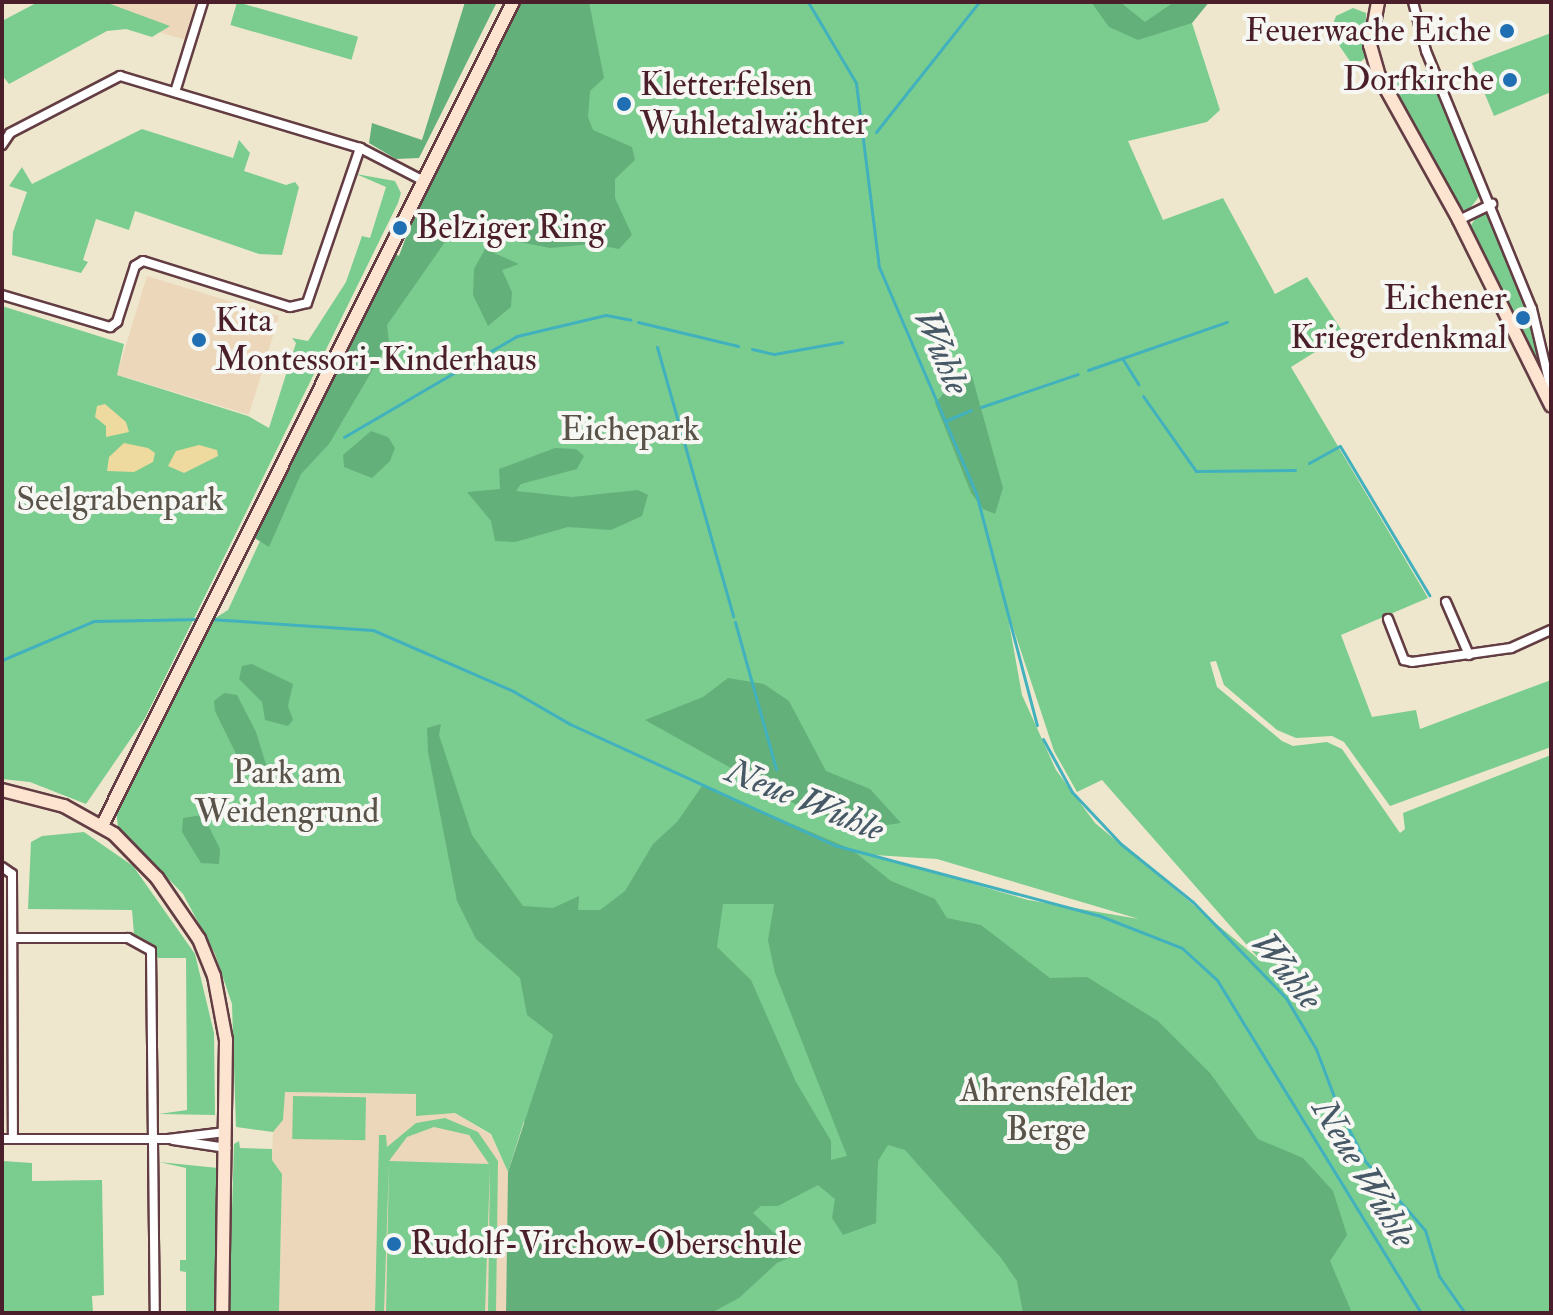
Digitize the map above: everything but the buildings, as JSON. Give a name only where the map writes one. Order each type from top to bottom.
[{"type":"main road","points":[[102,826],[214,595],[513,2]]},
{"type":"main road","points":[[1378,2],[1370,27],[1374,66],[1459,220],[1551,405]]},
{"type":"main road","points":[[2,790],[47,800],[102,826],[172,896],[209,964],[226,1040],[222,1313]]},
{"type":"street","points":[[175,92],[203,2]]},
{"type":"street","points":[[1413,2],[1426,51],[1492,204],[1532,309],[1550,385]]},
{"type":"street","points":[[2,145],[10,133],[120,76],[360,148],[422,180]]},
{"type":"street","points":[[2,295],[110,327],[117,322],[135,266],[143,261],[290,307],[307,303],[360,148]]},
{"type":"street","points":[[1459,220],[1492,204]]},
{"type":"street","points":[[1446,602],[1469,655]]},
{"type":"street","points":[[1388,619],[1404,660],[1511,648],[1551,630]]},
{"type":"street","points":[[2,867],[12,874],[13,1138]]},
{"type":"street","points":[[13,938],[138,940],[154,958],[155,1313]]},
{"type":"street","points":[[2,1139],[168,1139],[227,1132]]},
{"type":"street","points":[[168,1139],[226,1148]]},
{"type":"shaded area","points":[[105,2],[198,2],[186,40],[114,19]]},
{"type":"shaded area","name":"Kita Montessori-Kinderhaus","points":[[147,276],[279,316],[249,415],[117,374]]},
{"type":"shaded area","name":"Rudolf-Virchow-Oberschule","points":[[284,1092],[417,1094],[417,1115],[455,1113],[491,1135],[508,1172],[506,1313],[279,1313],[282,1174],[272,1160],[273,1132],[283,1120]]},
{"type":"green space","points":[[38,2],[105,2],[170,26],[152,37],[126,29],[107,31],[9,84],[2,75],[2,21]]},
{"type":"green space","points":[[237,2],[358,37],[352,60],[230,25]]},
{"type":"green space","points":[[465,2],[497,2],[419,158],[396,159],[369,143],[372,123],[422,140]]},
{"type":"green space","points":[[519,2],[1209,2],[1192,23],[1220,110],[1207,122],[1128,141],[1163,220],[1223,198],[1275,294],[1307,277],[1344,334],[1291,367],[1428,598],[1341,635],[1372,717],[1416,710],[1420,729],[1551,680],[1551,747],[1390,806],[1344,742],[1332,736],[1296,738],[1277,730],[1224,685],[1216,661],[1210,662],[1217,687],[1282,741],[1293,746],[1327,742],[1342,749],[1400,833],[1405,829],[1403,813],[1551,755],[1551,1313],[523,1313],[524,1121],[508,1172],[491,1134],[455,1113],[416,1116],[416,1094],[285,1092],[283,1120],[273,1132],[236,1127],[232,1004],[215,954],[183,894],[118,827],[116,811],[212,620],[228,610],[388,266],[394,254],[399,256],[418,216],[414,215]],"holes":[[[1006,606],[1054,751],[1077,792],[1102,780],[1261,961],[1095,823],[1056,770],[1022,695]],[[874,855],[937,859],[1139,919],[1028,900]]]},
{"type":"green space","points":[[519,2],[589,2],[604,78],[590,91],[588,117],[593,130],[632,147],[635,160],[615,179],[615,198],[632,235],[619,249],[592,244],[550,248],[509,240],[459,222],[387,325],[389,342],[329,444],[301,474],[269,547],[253,537],[394,254],[399,256],[418,204]]},
{"type":"green space","points":[[1091,2],[1120,2],[1145,22],[1174,2],[1209,2],[1192,23],[1138,40],[1109,27]]},
{"type":"green space","points":[[1353,8],[1366,13],[1365,58],[1354,67],[1330,32],[1336,16]]},
{"type":"green space","points":[[1551,33],[1551,92],[1494,116],[1472,63]]},
{"type":"green space","points":[[1427,70],[1481,194],[1468,211],[1459,208],[1391,85]]},
{"type":"green space","points":[[142,129],[233,158],[239,140],[250,153],[244,171],[286,185],[295,182],[299,187],[282,255],[259,254],[135,211],[129,230],[96,219],[83,260],[88,262],[81,273],[12,255],[13,232],[27,192],[9,186],[22,167],[32,184]]},
{"type":"green space","name":"Seelgrabenpark","points":[[356,174],[395,181],[401,193],[398,203],[145,718],[86,804],[30,782],[2,779],[2,306],[124,344],[117,375],[248,416],[269,428],[296,343],[292,338],[308,341],[346,282],[362,236],[370,238],[386,187]]},
{"type":"green space","points":[[1490,211],[1522,293],[1543,377],[1469,228],[1478,215]]},
{"type":"green space","points":[[485,249],[519,264],[502,270],[512,292],[511,307],[488,326],[473,295],[474,269]]},
{"type":"green space","points":[[972,376],[1003,488],[995,514],[983,509],[971,493],[935,403],[956,380]]},
{"type":"green space","points":[[371,431],[388,437],[395,448],[390,461],[372,478],[344,467],[343,455]]},
{"type":"green space","points":[[555,448],[576,449],[584,456],[577,469],[521,484],[516,491],[572,497],[638,490],[648,495],[642,516],[611,530],[568,527],[515,542],[495,541],[491,521],[467,492],[500,489],[499,469]]},
{"type":"green space","points":[[252,664],[293,684],[288,706],[293,720],[288,726],[265,720],[262,702],[239,679],[242,666]]},
{"type":"green space","points":[[728,678],[764,684],[789,701],[826,771],[870,789],[901,823],[865,828],[806,810],[645,720],[703,697]]},
{"type":"green space","points":[[224,693],[237,695],[256,732],[268,771],[261,780],[241,764],[215,711],[214,701]]},
{"type":"green space","name":"Ahrensfelder Berge","points":[[441,724],[439,735],[472,835],[523,906],[553,908],[579,896],[578,910],[600,910],[625,891],[653,844],[677,822],[702,786],[851,849],[891,881],[935,899],[947,918],[981,925],[1050,978],[1087,977],[1158,1021],[1210,1073],[1258,1139],[1303,1158],[1333,1191],[1347,1235],[1330,1261],[1352,1313],[1023,1313],[1017,1281],[1001,1258],[905,1150],[888,1145],[878,1161],[876,1223],[843,1235],[832,1218],[835,1199],[818,1185],[778,1206],[761,1206],[753,1213],[774,1233],[803,1246],[801,1253],[777,1263],[739,1298],[711,1313],[506,1313],[508,1172],[553,1035],[527,1015],[520,978],[476,939],[457,901],[428,752],[427,728]],"holes":[[[723,904],[774,904],[768,940],[775,973],[847,1156],[831,1160],[831,1141],[796,1082],[751,980],[717,947]]]},
{"type":"green space","points":[[203,815],[220,849],[219,864],[201,863],[182,832],[183,818]]},
{"type":"green space","points":[[84,832],[133,866],[195,954],[214,1033],[215,1115],[159,1114],[187,1110],[186,958],[158,958],[152,944],[134,934],[132,910],[28,909],[31,842],[42,836]]},
{"type":"green space","points":[[293,1096],[366,1097],[365,1140],[292,1139]]},
{"type":"green space","points":[[445,1118],[478,1132],[498,1161],[496,1313],[488,1313],[490,1166],[485,1313],[386,1313],[389,1163],[384,1313],[375,1313],[379,1135],[386,1135],[387,1147],[416,1123]],"holes":[[[434,1127],[469,1135],[489,1164],[389,1161],[407,1137]]]},
{"type":"green space","points":[[239,1141],[240,1148],[272,1149],[272,1160],[282,1174],[279,1313],[229,1313],[234,1144]]},
{"type":"green space","points":[[3,1161],[32,1163],[32,1181],[102,1180],[104,1295],[92,1296],[93,1313],[2,1313]]},
{"type":"green space","points":[[159,1162],[218,1168],[214,1313],[186,1313],[186,1272],[180,1271],[180,1260],[186,1260],[186,1168]]},
{"type":"sand","points":[[105,404],[126,422],[129,432],[106,437],[106,426],[95,417],[97,406]]},
{"type":"sand","points":[[124,443],[148,448],[155,453],[153,462],[134,472],[107,471],[109,457]]},
{"type":"sand","points":[[199,445],[217,450],[218,456],[184,473],[168,466],[176,451]]},
{"type":"waterway","name":"Wuhle","points":[[808,2],[856,83],[879,267],[976,493],[1037,725]]},
{"type":"waterway","points":[[876,132],[979,2]]},
{"type":"waterway","points":[[344,437],[517,336],[606,315],[631,320]]},
{"type":"waterway","points":[[638,322],[738,346]]},
{"type":"waterway","points":[[1088,370],[1227,322]]},
{"type":"waterway","points":[[752,349],[774,354],[842,342]]},
{"type":"waterway","points":[[657,347],[733,616]]},
{"type":"waterway","points":[[1122,358],[1138,384]]},
{"type":"waterway","points":[[981,407],[1078,374]]},
{"type":"waterway","points":[[1143,396],[1196,471],[1295,470]]},
{"type":"waterway","points":[[945,421],[971,410]]},
{"type":"waterway","points":[[1309,463],[1340,446],[1429,595]]},
{"type":"waterway","name":"Neue Wuhle","points":[[2,660],[94,621],[202,619]]},
{"type":"waterway","name":"Neue Wuhle","points":[[210,619],[373,630],[513,691],[570,724],[834,845],[1098,915],[1182,948],[1217,980],[1421,1313]]},
{"type":"waterway","points":[[735,622],[776,769]]},
{"type":"waterway","name":"Wuhle","points":[[1043,739],[1072,792],[1121,844],[1193,902],[1286,998],[1316,1049],[1339,1110],[1365,1161],[1425,1230],[1439,1276],[1465,1313]]},
{"type":"place","name":"Feuerwache Eiche","points":[[1507,31]]},
{"type":"place","name":"Dorfkirche","points":[[1510,80]]},
{"type":"place","name":"Kletterfelsen Wuhletalwächter","points":[[624,104]]},
{"type":"place","name":"Belziger Ring","points":[[400,228]]},
{"type":"place","name":"Eichener Kriegerdenkmal","points":[[1523,318]]},
{"type":"place","name":"Kita Montessori-Kinderhaus","points":[[199,340]]},
{"type":"place","name":"Rudolf-Virchow-Oberschule","points":[[394,1244]]},
{"type":"park label","name":"Eichepark","points":[[630,430]]},
{"type":"park label","name":"Park am Weidengrund","points":[[287,792]]}]
